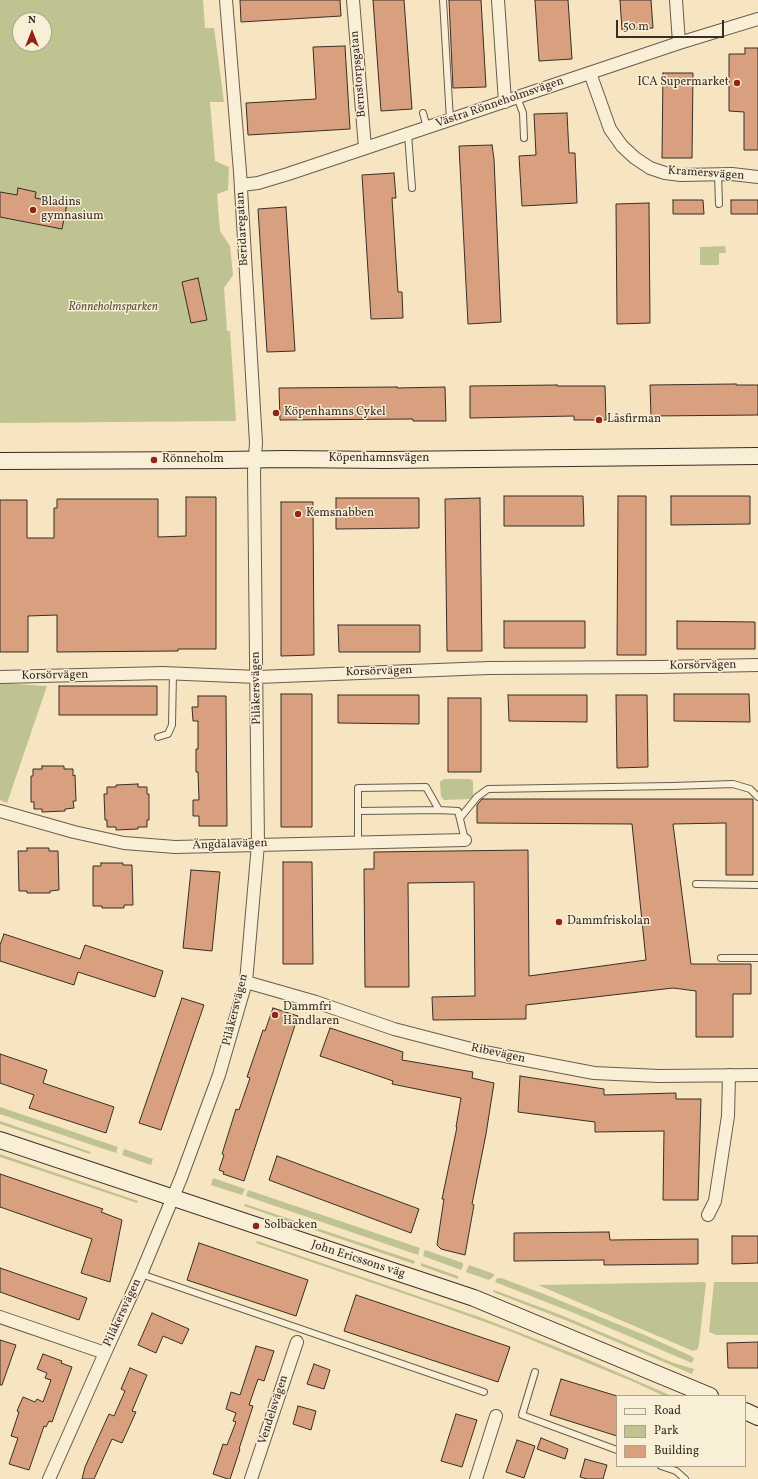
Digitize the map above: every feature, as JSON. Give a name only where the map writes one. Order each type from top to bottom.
[{"type":"street","name":"Beridaregatan","points":[[226,0],[241,185],[255,426],[255,459]]},
{"type":"street","name":"Bernstorpsgatan","points":[[354,0],[365,148]]},
{"type":"street","points":[[498,0],[505,102]]},
{"type":"street","points":[[676,0],[679,43]]},
{"type":"street","name":"Västra Rönneholmsvägen","points":[[241,185],[258,183],[280,177],[679,43],[758,20]]},
{"type":"street","name":"Kramersvägen","points":[[590,73],[610,129],[622,146],[635,158],[650,168],[665,173],[681,175],[732,174],[758,177]]},
{"type":"street","name":"Köpenhamnsvägen","points":[[0,461],[255,459],[392,460],[758,456]]},
{"type":"street","name":"Pilåkersvägen","points":[[49,1479],[141,1274],[173,1198],[219,1075],[246,982],[258,844],[255,459]]},
{"type":"street","name":"Korsörvägen","points":[[0,677],[173,673],[257,677],[489,668],[758,665]]},
{"type":"street","name":"Ängdalavägen","points":[[0,811],[74,832],[124,843],[175,846],[465,840]]},
{"type":"street","name":"Ribevägen","points":[[246,982],[316,1002],[394,1029],[511,1058],[594,1073],[659,1076],[758,1075]]},
{"type":"street","points":[[708,1215],[715,1201],[728,1116],[729,1075]]},
{"type":"street","name":"John Ericssons väg","points":[[0,1140],[474,1298],[708,1395]]},
{"type":"street","points":[[0,1317],[105,1353]]},
{"type":"street","name":"Vendelsvägen","points":[[251,1479],[297,1342]]},
{"type":"street","points":[[746,1411],[758,1417]]},
{"type":"street","points":[[476,1479],[496,1416]]},
{"type":"lane","points":[[443,0],[450,120]]},
{"type":"lane","points":[[517,97],[523,113],[524,138]]},
{"type":"lane","points":[[423,113],[427,128]]},
{"type":"lane","points":[[408,134],[412,188]]},
{"type":"lane","points":[[718,174],[719,204]]},
{"type":"lane","points":[[158,737],[168,734],[172,724],[173,673]]},
{"type":"lane","points":[[460,818],[477,797],[488,789],[734,784],[750,789],[758,797]]},
{"type":"lane","points":[[358,842],[358,788],[426,787],[439,810]]},
{"type":"lane","points":[[358,811],[458,811],[465,840]]},
{"type":"lane","points":[[696,884],[758,885]]},
{"type":"lane","points":[[721,958],[758,958]]},
{"type":"lane","points":[[141,1274],[484,1392]]},
{"type":"lane","points":[[535,1372],[522,1415],[616,1450]]},
{"type":"lane","points":[[664,1467],[676,1472],[685,1479]]},
{"type":"green space","name":"Rönneholmsparken","points":[[0,0],[203,0],[205,28],[214,28],[224,102],[210,102],[215,161],[229,167],[228,190],[217,194],[220,231],[230,246],[233,275],[224,288],[227,331],[230,331],[236,421],[0,423]]},
{"type":"green space","points":[[725,246],[726,253],[719,253],[719,265],[700,265],[700,247]]},
{"type":"green space","points":[[0,683],[47,686],[7,803],[0,800]]},
{"type":"green space","points":[[444,779],[470,779],[473,781],[473,796],[470,799],[444,800],[441,796],[440,782]]},
{"type":"green space","points":[[0,1107],[118,1147],[116,1153],[0,1114]]},
{"type":"green space","points":[[0,1121],[91,1152],[90,1154],[0,1124]]},
{"type":"green space","points":[[124,1149],[153,1159],[151,1165],[122,1155]]},
{"type":"green space","points":[[0,1154],[138,1201],[137,1203],[0,1157]]},
{"type":"green space","points":[[213,1178],[245,1189],[242,1195],[211,1185]]},
{"type":"green space","points":[[248,1190],[420,1248],[418,1255],[246,1196]]},
{"type":"green space","points":[[245,1204],[415,1261],[414,1264],[244,1206]]},
{"type":"green space","points":[[257,1241],[482,1318],[577,1355],[670,1395],[662,1395],[634,1382],[507,1330],[256,1243]]},
{"type":"green space","points":[[425,1250],[463,1263],[463,1266],[461,1270],[423,1256]]},
{"type":"green space","points":[[421,1263],[458,1276],[458,1279],[421,1266]]},
{"type":"green space","points":[[469,1265],[494,1274],[494,1276],[489,1280],[466,1272]]},
{"type":"green space","points":[[497,1278],[501,1278],[544,1294],[647,1336],[691,1356],[694,1358],[692,1363],[574,1313],[495,1282]]},
{"type":"green space","points":[[714,1282],[758,1282],[758,1335],[716,1335],[709,1332]]},
{"type":"green space","points":[[706,1283],[699,1344],[698,1349],[693,1351],[538,1285]]},
{"type":"green space","points":[[494,1290],[561,1315],[671,1362],[694,1369],[692,1374],[565,1320],[493,1292]]},
{"type":"building","points":[[240,0],[340,0],[341,16],[241,22]]},
{"type":"building","points":[[373,0],[404,0],[412,109],[381,111]]},
{"type":"building","points":[[449,0],[481,0],[486,87],[453,88]]},
{"type":"building","points":[[535,0],[568,0],[572,59],[539,61]]},
{"type":"building","points":[[620,0],[651,0],[653,28],[622,30]]},
{"type":"building","points":[[345,46],[350,129],[248,135],[246,103],[316,99],[313,47]]},
{"type":"building","points":[[745,48],[758,48],[758,150],[744,150],[744,112],[729,111],[729,54],[745,54]]},
{"type":"building","points":[[663,73],[693,73],[692,158],[662,158]]},
{"type":"building","points":[[567,113],[569,153],[575,153],[577,203],[522,206],[519,156],[536,155],[534,114]]},
{"type":"building","points":[[492,145],[494,159],[501,322],[468,324],[459,146]]},
{"type":"building","points":[[394,173],[396,198],[392,198],[398,292],[402,292],[403,318],[371,319],[362,175]]},
{"type":"building","name":"Bladins gymnasium","points":[[18,188],[36,192],[35,198],[67,204],[62,229],[0,217],[0,192],[17,195]]},
{"type":"building","points":[[673,200],[703,200],[704,214],[673,214]]},
{"type":"building","points":[[731,200],[758,200],[758,214],[731,214]]},
{"type":"building","points":[[649,203],[650,323],[617,324],[616,204]]},
{"type":"building","points":[[286,207],[295,351],[267,352],[258,209]]},
{"type":"building","points":[[198,278],[207,320],[191,323],[182,282]]},
{"type":"building","points":[[650,385],[758,385],[758,415],[651,416]]},
{"type":"building","points":[[470,386],[605,386],[606,420],[574,420],[574,416],[470,418]]},
{"type":"building","points":[[445,387],[446,421],[413,421],[413,419],[280,420],[279,388]]},
{"type":"building","points":[[504,496],[583,496],[584,526],[504,526]]},
{"type":"building","points":[[618,496],[646,496],[646,655],[617,655]]},
{"type":"building","points":[[671,496],[750,496],[750,524],[671,525]]},
{"type":"building","points":[[186,497],[216,497],[216,649],[178,649],[178,651],[57,652],[57,615],[28,616],[28,652],[0,652],[0,500],[27,500],[27,538],[54,538],[54,508],[57,508],[57,499],[158,499],[158,537],[186,536]]},
{"type":"building","points":[[336,498],[419,498],[419,528],[336,529]]},
{"type":"building","points":[[480,498],[482,651],[447,651],[445,499]]},
{"type":"building","points":[[281,502],[313,502],[314,655],[281,656]]},
{"type":"building","points":[[504,621],[585,621],[585,648],[504,648]]},
{"type":"building","points":[[677,621],[755,622],[755,649],[677,649]]},
{"type":"building","points":[[338,625],[420,625],[420,652],[339,652]]},
{"type":"building","points":[[59,686],[157,686],[157,715],[59,715]]},
{"type":"building","points":[[281,694],[312,694],[312,827],[281,827]]},
{"type":"building","points":[[674,694],[749,694],[750,722],[674,721]]},
{"type":"building","points":[[338,695],[419,695],[419,724],[338,723]]},
{"type":"building","points":[[508,695],[587,695],[587,722],[509,721]]},
{"type":"building","points":[[616,695],[647,695],[648,767],[617,768]]},
{"type":"building","points":[[198,696],[226,696],[227,826],[199,826],[199,816],[193,816],[193,800],[199,800],[198,772],[196,772],[198,721],[193,721],[192,707],[198,707]]},
{"type":"building","points":[[448,698],[481,698],[481,772],[448,772]]},
{"type":"building","points":[[42,766],[64,766],[64,769],[73,769],[73,776],[75,775],[76,801],[73,801],[74,808],[65,809],[65,811],[42,812],[42,809],[34,809],[34,802],[31,802],[31,776],[33,776],[33,769],[42,769]]},
{"type":"building","points":[[138,784],[138,787],[147,787],[147,794],[149,794],[149,820],[147,820],[147,827],[116,830],[116,827],[107,827],[107,820],[105,820],[104,794],[107,794],[107,787]]},
{"type":"building","points":[[482,799],[753,799],[753,875],[726,875],[726,823],[673,824],[691,964],[751,964],[751,994],[733,994],[733,1037],[696,1037],[696,991],[673,988],[526,1005],[526,1019],[433,1020],[432,997],[475,996],[474,882],[408,883],[409,987],[365,987],[364,869],[374,869],[374,852],[528,850],[529,976],[646,960],[632,824],[477,823],[477,805]]},
{"type":"building","points":[[27,848],[49,848],[49,851],[58,851],[59,890],[50,891],[50,893],[27,893],[27,891],[19,891],[18,851],[27,851]]},
{"type":"building","points":[[283,862],[312,862],[313,964],[283,964]]},
{"type":"building","points":[[101,863],[123,863],[123,865],[132,865],[133,905],[124,905],[124,908],[102,908],[102,906],[93,906],[93,866],[101,866]]},
{"type":"building","points":[[191,870],[220,872],[212,951],[183,948]]},
{"type":"building","points":[[4,934],[80,959],[85,945],[163,971],[155,997],[78,972],[74,985],[0,961],[0,945]]},
{"type":"building","points":[[182,998],[204,1005],[161,1130],[139,1123]]},
{"type":"building","points":[[273,1008],[298,1016],[244,1181],[223,1174],[224,1172],[219,1170],[224,1155],[222,1154],[236,1109],[239,1110],[250,1078],[247,1077],[263,1030],[265,1031]]},
{"type":"building","points":[[330,1028],[403,1052],[402,1060],[473,1072],[472,1078],[494,1083],[486,1134],[472,1204],[474,1205],[465,1255],[441,1249],[437,1245],[444,1199],[442,1199],[457,1127],[461,1098],[392,1084],[393,1081],[320,1056]]},
{"type":"building","points":[[0,1054],[47,1070],[43,1083],[114,1107],[106,1133],[29,1108],[34,1095],[0,1083]]},
{"type":"building","points":[[520,1076],[604,1089],[604,1095],[676,1093],[676,1099],[701,1099],[698,1200],[663,1200],[664,1131],[595,1132],[595,1122],[518,1112]]},
{"type":"building","points":[[277,1156],[419,1209],[411,1233],[269,1180]]},
{"type":"building","points":[[0,1174],[103,1209],[101,1212],[122,1220],[110,1282],[81,1273],[92,1239],[0,1207]]},
{"type":"building","points":[[609,1232],[610,1240],[698,1239],[698,1264],[604,1265],[604,1260],[514,1261],[514,1233]]},
{"type":"building","points":[[732,1236],[758,1236],[758,1263],[732,1264]]},
{"type":"building","points":[[199,1243],[308,1280],[296,1316],[187,1280]]},
{"type":"building","points":[[0,1268],[87,1298],[79,1320],[0,1292]]},
{"type":"building","points":[[356,1295],[510,1347],[498,1382],[344,1331]]},
{"type":"building","points":[[152,1313],[189,1329],[182,1344],[163,1336],[156,1353],[138,1345]]},
{"type":"building","points":[[0,1340],[16,1345],[2,1385],[0,1385]]},
{"type":"building","points":[[758,1342],[758,1368],[728,1368],[727,1343]]},
{"type":"building","points":[[256,1346],[274,1351],[264,1381],[258,1379],[249,1405],[253,1406],[230,1479],[228,1479],[213,1474],[223,1444],[227,1445],[236,1422],[233,1421],[236,1413],[226,1409],[231,1392],[240,1395]]},
{"type":"building","points":[[43,1354],[62,1361],[61,1363],[72,1367],[52,1422],[49,1421],[46,1427],[44,1426],[29,1470],[9,1464],[18,1438],[11,1436],[19,1412],[17,1411],[23,1397],[35,1402],[37,1399],[43,1402],[51,1380],[45,1378],[47,1373],[37,1369]]},
{"type":"building","points":[[314,1364],[330,1370],[324,1389],[307,1384]]},
{"type":"building","points":[[130,1368],[147,1375],[132,1411],[136,1412],[122,1443],[112,1439],[94,1479],[82,1479],[85,1467],[109,1414],[114,1416],[125,1391],[121,1389]]},
{"type":"building","points":[[561,1379],[616,1396],[616,1436],[550,1415]]},
{"type":"building","points":[[298,1406],[316,1411],[311,1430],[293,1424]]},
{"type":"building","points":[[456,1414],[477,1420],[462,1467],[441,1461]]},
{"type":"building","points":[[541,1438],[568,1449],[565,1459],[537,1449]]},
{"type":"building","points":[[517,1440],[535,1446],[524,1478],[506,1472]]},
{"type":"building","points":[[585,1459],[607,1465],[603,1479],[587,1479],[580,1477]]},
{"type":"place","name":"ICA Supermarket","points":[[737,83]]},
{"type":"place","name":"Bladins gymnasium","points":[[33,210]]},
{"type":"place","name":"Köpenhamns Cykel","points":[[276,413]]},
{"type":"place","name":"Låsfirman","points":[[599,420]]},
{"type":"place","name":"Rönneholm","points":[[154,460]]},
{"type":"place","name":"Kemsnabben","points":[[298,514]]},
{"type":"place","name":"Dammfriskolan","points":[[559,922]]},
{"type":"place","name":"Dammfri Handlaren","points":[[275,1015]]},
{"type":"place","name":"Solbacken","points":[[256,1226]]}]
